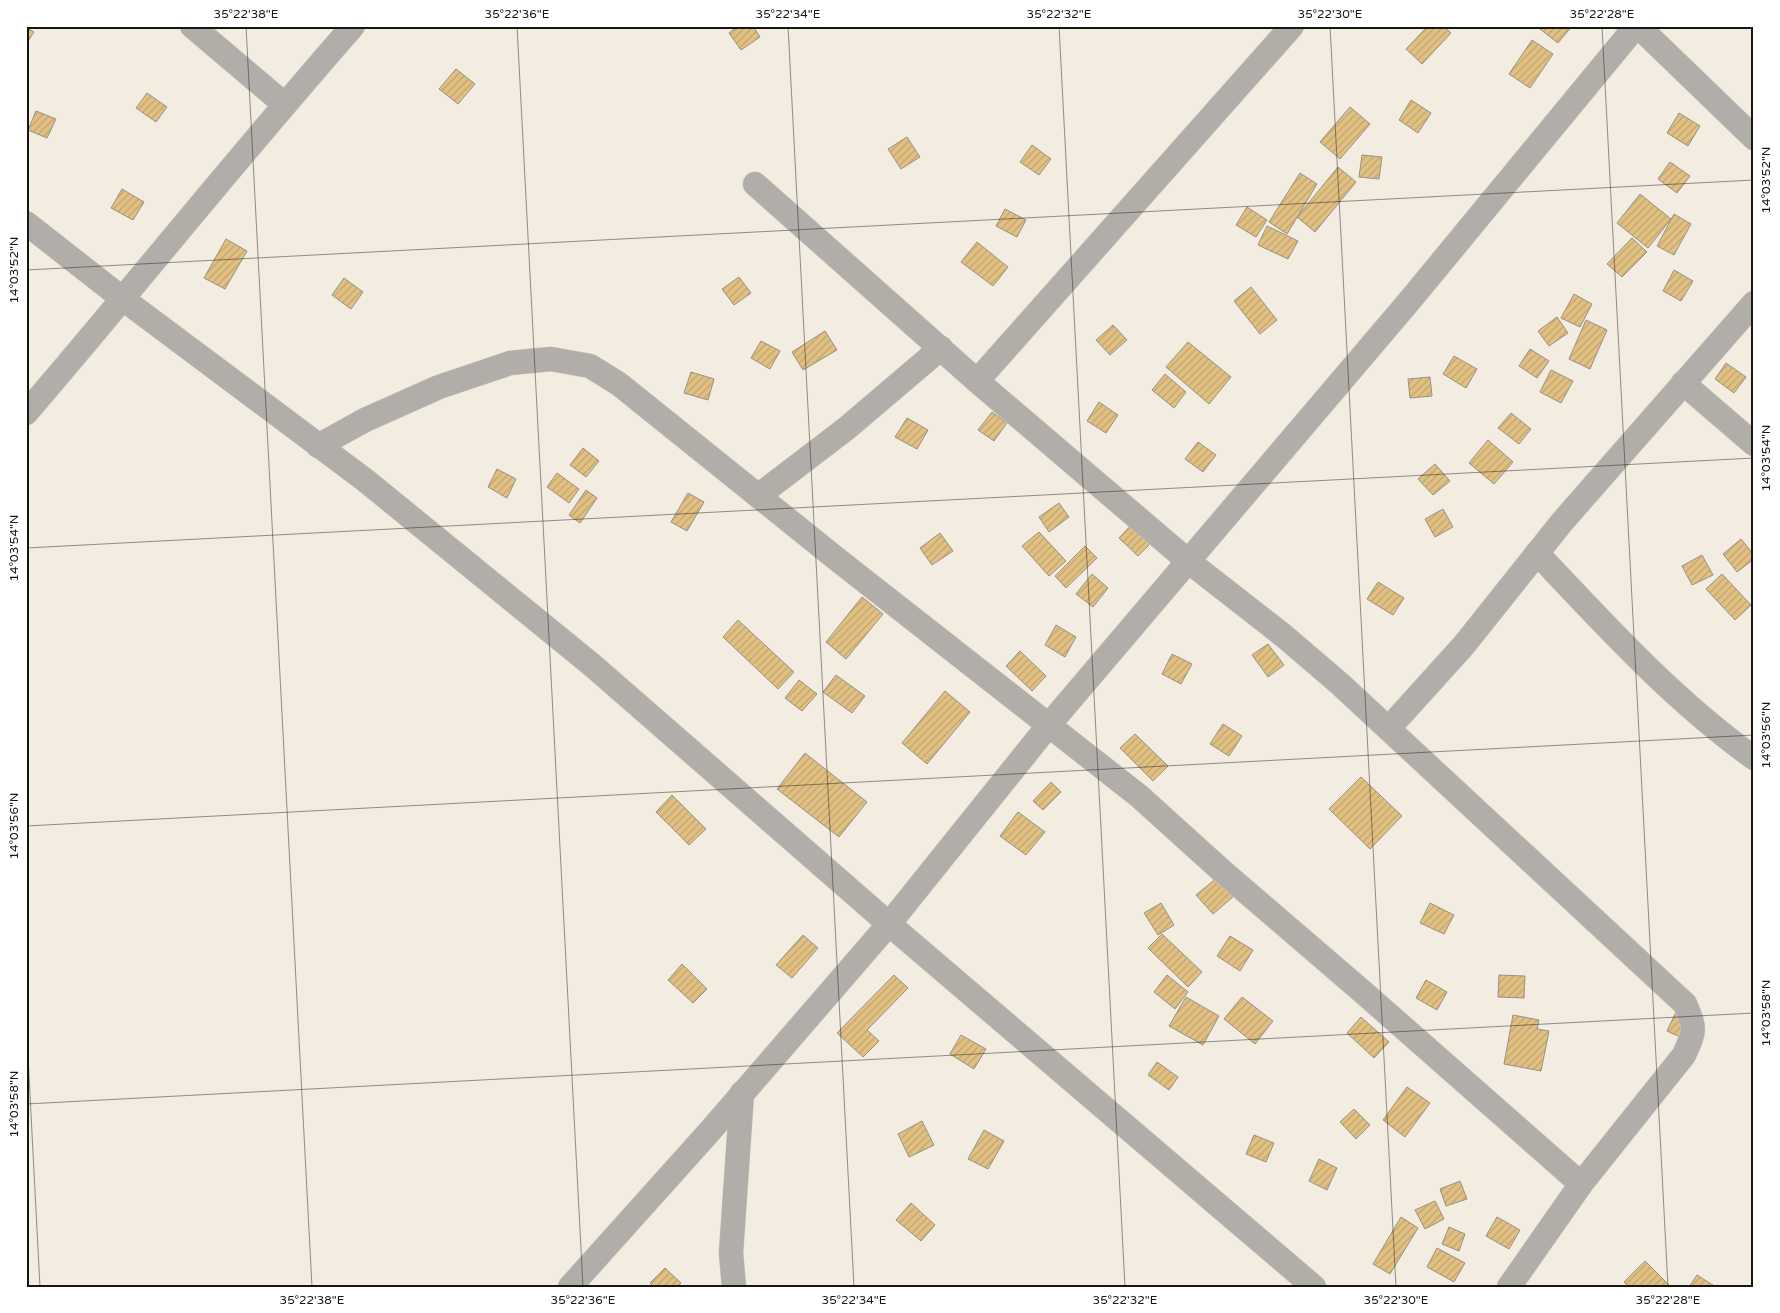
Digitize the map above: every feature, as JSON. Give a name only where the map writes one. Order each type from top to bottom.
[{"type":"street","points":[[192,26],[284,104]]},
{"type":"street","points":[[26,413],[123,300],[284,104],[353,26]]},
{"type":"street","points":[[978,381],[1292,26]]},
{"type":"street","points":[[570,1287],[889,924],[1048,726],[1411,299],[1637,26],[1754,138]]},
{"type":"street","points":[[755,184],[978,381],[1188,561],[1284,636],[1389,728],[1685,1004],[1692,1021],[1694,1034],[1684,1055],[1582,1184],[1509,1287]]},
{"type":"street","points":[[26,223],[123,300],[365,480],[592,664],[889,924],[1314,1287]]},
{"type":"street","points":[[1389,728],[1464,645],[1562,522],[1754,302]]},
{"type":"street","points":[[758,496],[847,428],[941,348]]},
{"type":"street","points":[[318,446],[365,420],[439,387],[510,363],[551,359],[590,366],[619,384],[1048,726],[1139,796],[1222,871],[1582,1184]]},
{"type":"street","points":[[1683,383],[1754,444]]},
{"type":"street","points":[[1537,554],[1632,653],[1728,739],[1754,758]]},
{"type":"street","points":[[734,1287],[731,1253],[742,1093]]},
{"type":"building","points":[[738,26],[753,26],[760,37],[741,50],[729,33]]},
{"type":"building","points":[[1428,26],[1443,26],[1451,33],[1422,64],[1406,49]]},
{"type":"building","points":[[1536,26],[1572,26],[1558,43]]},
{"type":"building","points":[[26,27],[34,32],[26,44]]},
{"type":"building","points":[[1532,40],[1553,54],[1530,88],[1509,74]]},
{"type":"building","points":[[456,69],[475,84],[458,104],[439,89]]},
{"type":"building","points":[[147,93],[167,107],[156,122],[136,108]]},
{"type":"building","points":[[1411,100],[1431,113],[1418,133],[1399,120]]},
{"type":"building","points":[[1350,107],[1370,124],[1340,159],[1320,142]]},
{"type":"building","points":[[36,111],[56,119],[47,138],[28,130]]},
{"type":"building","points":[[1679,113],[1700,126],[1688,146],[1667,133]]},
{"type":"building","points":[[907,137],[920,157],[901,169],[888,149]]},
{"type":"building","points":[[1032,145],[1051,159],[1039,175],[1020,162]]},
{"type":"building","points":[[1362,155],[1382,157],[1379,179],[1359,177]]},
{"type":"building","points":[[1670,162],[1690,176],[1677,193],[1658,179]]},
{"type":"building","points":[[1338,167],[1356,182],[1315,232],[1297,217]]},
{"type":"building","points":[[1300,173],[1317,184],[1287,234],[1269,222]]},
{"type":"building","points":[[122,189],[144,202],[133,220],[111,208]]},
{"type":"building","points":[[1640,194],[1671,219],[1648,248],[1617,223]]},
{"type":"building","points":[[1247,207],[1267,220],[1256,237],[1236,225]]},
{"type":"building","points":[[1005,209],[1026,220],[1017,237],[996,226]]},
{"type":"building","points":[[1674,214],[1691,224],[1674,255],[1657,246]]},
{"type":"building","points":[[1267,226],[1298,241],[1288,259],[1258,245]]},
{"type":"building","points":[[1632,238],[1647,252],[1622,277],[1607,264]]},
{"type":"building","points":[[226,239],[247,251],[225,289],[204,278]]},
{"type":"building","points":[[977,242],[1008,267],[993,286],[961,262]]},
{"type":"building","points":[[1674,270],[1693,281],[1681,301],[1663,291]]},
{"type":"building","points":[[739,277],[751,293],[734,305],[722,289]]},
{"type":"building","points":[[344,278],[363,292],[351,309],[332,295]]},
{"type":"building","points":[[1251,287],[1277,320],[1260,334],[1234,301]]},
{"type":"building","points":[[1574,294],[1592,304],[1580,327],[1561,318]]},
{"type":"building","points":[[1557,317],[1568,333],[1549,346],[1538,331]]},
{"type":"building","points":[[1586,320],[1607,330],[1590,369],[1569,359]]},
{"type":"building","points":[[1113,325],[1127,340],[1110,355],[1096,340]]},
{"type":"building","points":[[825,331],[837,350],[803,370],[792,352]]},
{"type":"building","points":[[761,341],[780,351],[770,369],[751,358]]},
{"type":"building","points":[[1188,342],[1231,377],[1209,404],[1166,367]]},
{"type":"building","points":[[1530,349],[1549,361],[1537,378],[1519,366]]},
{"type":"building","points":[[1454,356],[1477,369],[1466,388],[1443,374]]},
{"type":"building","points":[[1726,363],[1746,377],[1734,393],[1715,379]]},
{"type":"building","points":[[1551,370],[1573,381],[1561,403],[1540,392]]},
{"type":"building","points":[[691,372],[714,379],[708,400],[684,393]]},
{"type":"building","points":[[1165,374],[1186,392],[1174,408],[1152,390]]},
{"type":"building","points":[[1430,377],[1432,396],[1410,398],[1408,379]]},
{"type":"building","points":[[1099,402],[1118,415],[1106,433],[1087,421]]},
{"type":"building","points":[[992,412],[1007,423],[994,441],[978,430]]},
{"type":"building","points":[[1511,413],[1531,429],[1519,444],[1498,428]]},
{"type":"building","points":[[907,418],[928,430],[917,449],[895,437]]},
{"type":"building","points":[[1488,440],[1513,462],[1494,484],[1469,463]]},
{"type":"building","points":[[1198,442],[1216,455],[1203,472],[1185,459]]},
{"type":"building","points":[[583,448],[599,461],[586,477],[570,465]]},
{"type":"building","points":[[1435,464],[1450,481],[1433,495],[1418,479]]},
{"type":"building","points":[[497,469],[516,479],[507,498],[488,487]]},
{"type":"building","points":[[557,473],[579,489],[569,503],[547,487]]},
{"type":"building","points":[[586,490],[597,498],[580,523],[569,515]]},
{"type":"building","points":[[688,493],[704,502],[687,531],[671,522]]},
{"type":"building","points":[[1059,503],[1069,517],[1049,532],[1039,517]]},
{"type":"building","points":[[1443,509],[1453,527],[1435,537],[1425,519]]},
{"type":"building","points":[[1135,521],[1155,539],[1138,556],[1119,538]]},
{"type":"building","points":[[1039,532],[1066,561],[1049,576],[1022,546]]},
{"type":"building","points":[[940,533],[953,551],[932,565],[920,548]]},
{"type":"building","points":[[1741,539],[1754,555],[1754,559],[1737,572],[1723,554]]},
{"type":"building","points":[[1085,546],[1097,558],[1066,588],[1055,576]]},
{"type":"building","points":[[1702,555],[1713,575],[1692,585],[1682,566]]},
{"type":"building","points":[[1092,574],[1108,588],[1093,607],[1076,594]]},
{"type":"building","points":[[1722,574],[1751,605],[1735,620],[1706,589]]},
{"type":"building","points":[[1378,582],[1404,598],[1393,615],[1367,599]]},
{"type":"building","points":[[862,597],[883,614],[846,659],[826,642]]},
{"type":"building","points":[[738,620],[794,672],[778,689],[723,637]]},
{"type":"building","points":[[1056,625],[1076,637],[1065,657],[1045,645]]},
{"type":"building","points":[[1268,644],[1284,665],[1268,677],[1252,655]]},
{"type":"building","points":[[1020,651],[1046,676],[1032,691],[1006,666]]},
{"type":"building","points":[[1172,654],[1192,664],[1181,684],[1162,674]]},
{"type":"building","points":[[836,675],[865,696],[852,713],[823,692]]},
{"type":"building","points":[[799,680],[817,694],[802,711],[785,698]]},
{"type":"building","points":[[945,691],[970,712],[927,764],[902,743]]},
{"type":"building","points":[[1223,724],[1242,736],[1229,756],[1210,744]]},
{"type":"building","points":[[1135,734],[1168,766],[1153,781],[1120,748]]},
{"type":"building","points":[[805,753],[867,802],[839,837],[777,789]]},
{"type":"building","points":[[1361,777],[1402,816],[1370,849],[1329,809]]},
{"type":"building","points":[[1051,782],[1061,792],[1043,810],[1033,801]]},
{"type":"building","points":[[672,795],[706,829],[689,845],[656,812]]},
{"type":"building","points":[[1018,812],[1045,832],[1026,855],[1000,836]]},
{"type":"building","points":[[1218,877],[1234,896],[1213,914],[1196,895]]},
{"type":"building","points":[[1161,903],[1174,925],[1158,935],[1144,913]]},
{"type":"building","points":[[1430,903],[1454,915],[1444,934],[1420,923]]},
{"type":"building","points":[[1162,934],[1202,972],[1188,987],[1148,948]]},
{"type":"building","points":[[803,935],[818,948],[792,978],[776,965]]},
{"type":"building","points":[[1230,936],[1253,950],[1240,971],[1217,956]]},
{"type":"building","points":[[682,964],[707,989],[693,1003],[668,980]]},
{"type":"building","points":[[894,975],[908,988],[867,1030],[879,1041],[863,1057],[837,1033]]},
{"type":"building","points":[[1167,975],[1188,992],[1175,1009],[1154,992]]},
{"type":"building","points":[[1499,975],[1525,976],[1524,998],[1498,997]]},
{"type":"building","points":[[1426,980],[1447,992],[1437,1010],[1416,998]]},
{"type":"building","points":[[1186,997],[1219,1016],[1203,1045],[1169,1026]]},
{"type":"building","points":[[1242,997],[1273,1021],[1255,1044],[1224,1019]]},
{"type":"building","points":[[1676,1012],[1689,1041],[1667,1031]]},
{"type":"building","points":[[1513,1015],[1539,1020],[1537,1029],[1549,1031],[1541,1071],[1504,1064]]},
{"type":"building","points":[[1361,1017],[1389,1042],[1374,1058],[1347,1033]]},
{"type":"building","points":[[961,1035],[986,1049],[974,1069],[950,1054]]},
{"type":"building","points":[[1157,1062],[1178,1077],[1169,1090],[1148,1075]]},
{"type":"building","points":[[1407,1087],[1430,1103],[1405,1137],[1383,1120]]},
{"type":"building","points":[[1354,1109],[1370,1125],[1356,1139],[1340,1122]]},
{"type":"building","points":[[922,1121],[934,1145],[909,1157],[898,1134]]},
{"type":"building","points":[[984,1130],[1004,1141],[988,1169],[968,1159]]},
{"type":"building","points":[[1254,1135],[1274,1143],[1266,1162],[1246,1154]]},
{"type":"building","points":[[1319,1159],[1337,1168],[1327,1190],[1309,1181]]},
{"type":"building","points":[[1460,1181],[1467,1199],[1446,1206],[1440,1189]]},
{"type":"building","points":[[1435,1201],[1444,1219],[1425,1229],[1415,1210]]},
{"type":"building","points":[[911,1203],[935,1225],[921,1241],[896,1220]]},
{"type":"building","points":[[1401,1217],[1418,1228],[1390,1274],[1373,1264]]},
{"type":"building","points":[[1497,1217],[1520,1230],[1509,1249],[1486,1236]]},
{"type":"building","points":[[1449,1227],[1465,1234],[1459,1251],[1442,1244]]},
{"type":"building","points":[[1437,1248],[1465,1263],[1454,1282],[1427,1267]]},
{"type":"building","points":[[1645,1261],[1671,1287],[1629,1287],[1624,1282]]},
{"type":"building","points":[[665,1268],[681,1283],[677,1287],[654,1287],[650,1283]]},
{"type":"building","points":[[1697,1275],[1716,1287],[1689,1287]]}]
